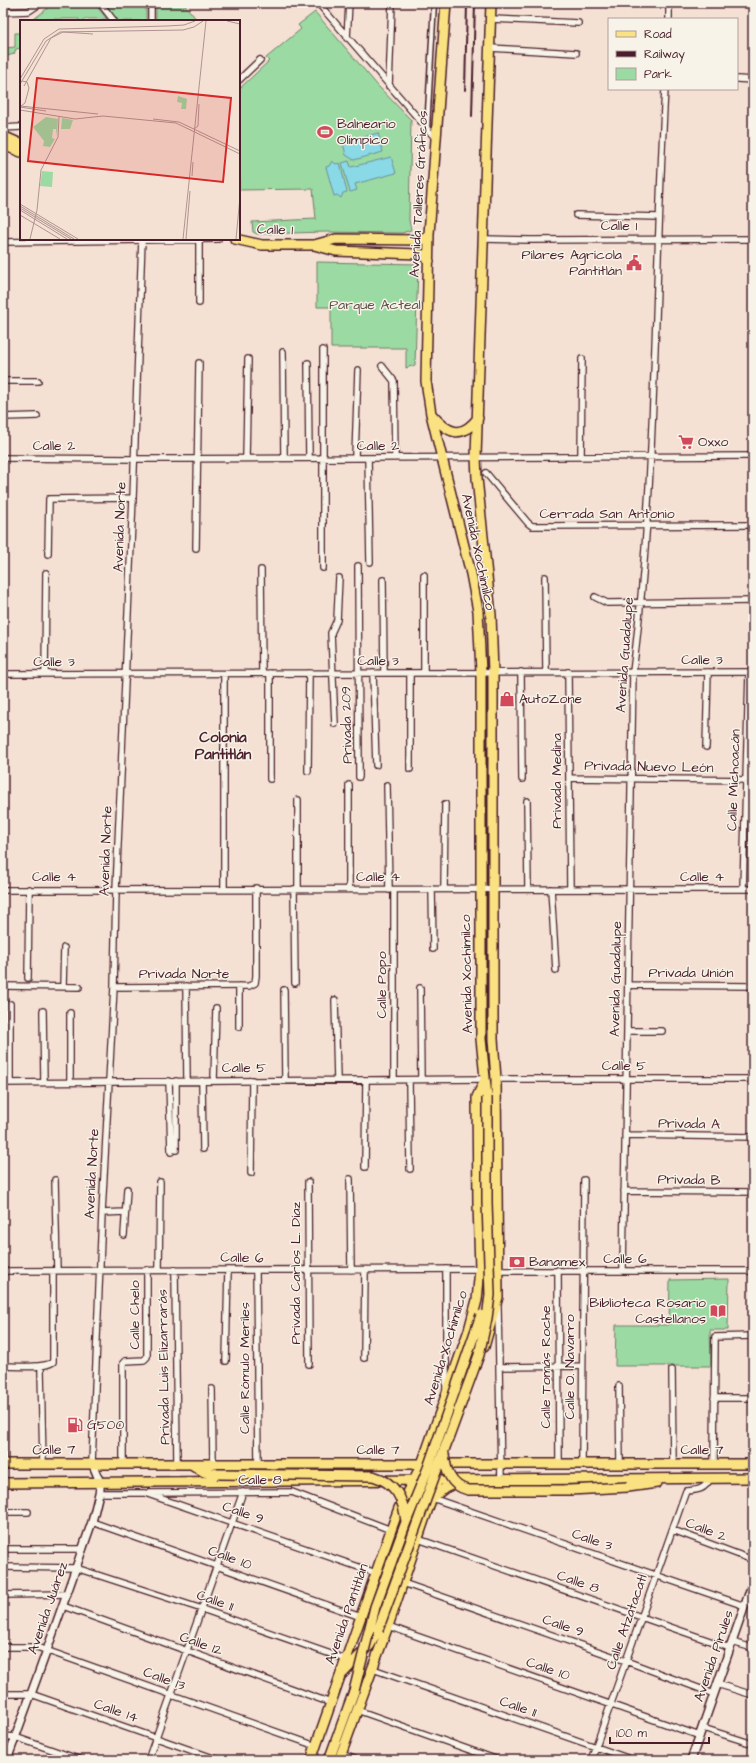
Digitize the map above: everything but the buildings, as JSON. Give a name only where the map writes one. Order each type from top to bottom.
[{"type":"main road","name":"Avenida Talleres Gráficos","points":[[441,458],[431,414],[426,381],[426,365],[429,234],[446,3]]},
{"type":"main road","points":[[476,457],[485,239],[491,3]]},
{"type":"main road","points":[[3,136],[20,144]]},
{"type":"main road","points":[[3,145],[20,152]]},
{"type":"main road","name":"Calle 1","points":[[314,246],[336,240],[421,240],[428,237],[429,234]]},
{"type":"main road","name":"Calle 1","points":[[240,240],[262,245],[314,246],[336,251],[418,254],[424,255],[429,261]]},
{"type":"main road","points":[[431,414],[443,426],[455,432],[467,430],[478,418]]},
{"type":"main road","name":"Avenida Xochimilco","points":[[437,1480],[482,1356],[498,1297],[496,1079],[493,1039],[493,673],[491,615],[476,457]]},
{"type":"main road","name":"Avenida Xochimilco","points":[[414,1481],[422,1464],[446,1397],[475,1307],[480,1269],[477,1097],[485,1079],[481,1039],[480,672],[478,611],[441,458]]},
{"type":"main road","points":[[340,1676],[370,1645],[378,1630],[479,1356],[490,1295],[487,1202],[487,1097],[485,1079]]},
{"type":"main road","points":[[329,1760],[354,1690],[375,1607],[406,1522],[428,1468],[481,1315],[498,1271]]},
{"type":"main road","points":[[432,1435],[440,1444],[446,1444],[451,1441]]},
{"type":"main road","points":[[444,1452],[446,1470],[453,1482],[458,1487],[468,1490],[570,1490],[628,1487],[644,1486],[672,1479]]},
{"type":"main road","name":"Calle 7","points":[[3,1464],[753,1464]]},
{"type":"main road","points":[[190,1464],[204,1472],[217,1474],[373,1476],[387,1482],[397,1492],[405,1512],[406,1522]]},
{"type":"main road","points":[[394,1464],[399,1472],[398,1479],[394,1480]]},
{"type":"main road","name":"Calle 7","points":[[3,1483],[753,1478]]},
{"type":"main road","points":[[340,1757],[373,1669],[437,1480]]},
{"type":"main road","points":[[432,1498],[445,1488],[462,1480]]},
{"type":"main road","name":"Avenida Pantitlán","points":[[311,1760],[399,1508],[414,1481]]},
{"type":"main road","points":[[407,1494],[416,1493],[422,1495],[426,1500],[428,1509]]},
{"type":"street","points":[[3,12],[28,11],[41,3]]},
{"type":"street","points":[[100,3],[113,20]]},
{"type":"street","points":[[150,20],[151,3]]},
{"type":"street","points":[[318,3],[436,138]]},
{"type":"street","points":[[347,38],[349,3]]},
{"type":"street","points":[[389,86],[392,3]]},
{"type":"street","points":[[428,129],[434,3]]},
{"type":"street","points":[[669,3],[669,18]]},
{"type":"street","points":[[491,19],[578,23]]},
{"type":"street","points":[[490,48],[576,53]]},
{"type":"street","points":[[240,79],[260,60]]},
{"type":"street","points":[[738,79],[753,80]]},
{"type":"street","name":"Avenida Guadalupe","points":[[623,1270],[633,672],[642,602],[647,526],[665,90]]},
{"type":"street","points":[[3,128],[20,127]]},
{"type":"street","points":[[576,215],[659,218]]},
{"type":"street","name":"Calle 1","points":[[485,239],[753,239]]},
{"type":"street","name":"Avenida Norte","points":[[92,1463],[101,1270],[102,1213],[114,987],[116,890],[133,498],[142,240]]},
{"type":"street","points":[[3,242],[199,240],[199,303]]},
{"type":"street","points":[[323,350],[323,568]]},
{"type":"street","points":[[283,352],[284,458]]},
{"type":"street","points":[[246,458],[248,359]]},
{"type":"street","points":[[580,457],[582,359]]},
{"type":"street","points":[[196,548],[199,363]]},
{"type":"street","points":[[308,363],[309,458]]},
{"type":"street","points":[[382,366],[394,381],[395,458]]},
{"type":"street","points":[[355,457],[358,370]]},
{"type":"street","points":[[3,381],[38,381]]},
{"type":"street","points":[[3,417],[37,416]]},
{"type":"street","name":"Calle 2","points":[[3,458],[134,459],[753,456]]},
{"type":"street","points":[[368,458],[370,562]]},
{"type":"street","name":"Cerrada San Antonio","points":[[486,473],[532,526],[753,525]]},
{"type":"street","points":[[48,554],[49,499],[133,498]]},
{"type":"street","name":"Privada 209","points":[[358,566],[360,777]]},
{"type":"street","points":[[262,570],[262,673]]},
{"type":"street","points":[[45,674],[46,573]]},
{"type":"street","points":[[424,575],[424,673]]},
{"type":"street","points":[[545,577],[546,672]]},
{"type":"street","points":[[335,724],[331,633],[337,620],[340,578]]},
{"type":"street","points":[[383,580],[384,673]]},
{"type":"street","points":[[595,597],[606,603],[753,601]]},
{"type":"street","points":[[521,672],[522,778]]},
{"type":"street","name":"Privada Medina","points":[[568,672],[570,889]]},
{"type":"street","points":[[706,747],[708,672]]},
{"type":"street","name":"Calle 3","points":[[3,674],[751,672]]},
{"type":"street","name":"Calle Michoacán","points":[[743,889],[751,672]]},
{"type":"street","points":[[270,673],[270,778]]},
{"type":"street","points":[[308,771],[309,673]]},
{"type":"street","points":[[373,673],[376,765]]},
{"type":"street","points":[[410,673],[410,769]]},
{"type":"street","points":[[224,674],[224,888]]},
{"type":"street","name":"Privada Nuevo León","points":[[569,778],[753,780]]},
{"type":"street","name":"Calle Popo","points":[[387,785],[392,890],[394,1080]]},
{"type":"street","points":[[349,786],[349,889]]},
{"type":"street","points":[[295,982],[298,800]]},
{"type":"street","points":[[527,802],[528,889]]},
{"type":"street","points":[[444,889],[445,804]]},
{"type":"street","name":"Calle 4","points":[[3,890],[224,888],[392,890],[753,889]]},
{"type":"street","name":"Privada Norte","points":[[114,987],[249,986],[255,983],[256,888]]},
{"type":"street","points":[[28,978],[29,889]]},
{"type":"street","points":[[432,889],[433,950]]},
{"type":"street","points":[[551,889],[556,970]]},
{"type":"street","points":[[63,986],[64,948]]},
{"type":"street","name":"Privada Unión","points":[[628,985],[753,986]]},
{"type":"street","points":[[3,986],[79,987]]},
{"type":"street","points":[[186,986],[187,1081]]},
{"type":"street","points":[[239,986],[239,1027]]},
{"type":"street","points":[[420,988],[421,1079]]},
{"type":"street","points":[[284,990],[285,1080]]},
{"type":"street","points":[[335,1000],[337,1080]]},
{"type":"street","points":[[10,1004],[10,1083]]},
{"type":"street","points":[[214,1080],[216,1008]]},
{"type":"street","points":[[43,1011],[44,1082]]},
{"type":"street","points":[[70,1012],[70,1082]]},
{"type":"street","points":[[628,1031],[662,1031]]},
{"type":"street","name":"Calle 5","points":[[3,1083],[202,1080],[485,1079]]},
{"type":"street","name":"Calle 5","points":[[496,1079],[753,1079]]},
{"type":"street","points":[[202,1080],[203,1149]]},
{"type":"street","points":[[251,1173],[252,1080]]},
{"type":"street","points":[[365,1167],[366,1080]]},
{"type":"street","points":[[409,1080],[410,1169]]},
{"type":"street","points":[[169,1081],[174,1151],[176,1081]]},
{"type":"street","name":"Privada A","points":[[626,1135],[753,1137]]},
{"type":"street","points":[[350,1179],[351,1270]]},
{"type":"street","points":[[3,1366],[42,1366],[49,1365],[53,1362],[55,1180]]},
{"type":"street","name":"Calle O. Navarro","points":[[582,1464],[584,1180]]},
{"type":"street","points":[[159,1270],[160,1182]]},
{"type":"street","name":"Privada Carlos L. Díaz","points":[[308,1182],[309,1364]]},
{"type":"street","points":[[124,1235],[127,1189]]},
{"type":"street","name":"Privada B","points":[[624,1191],[753,1192]]},
{"type":"street","points":[[102,1213],[125,1212]]},
{"type":"street","points":[[446,1269],[446,1397]]},
{"type":"street","name":"Calle 6","points":[[3,1271],[308,1271],[480,1269]]},
{"type":"street","name":"Calle Chelo","points":[[123,1463],[124,1362],[146,1359],[147,1270]]},
{"type":"street","name":"Privada Luis Elizarrarás","points":[[175,1270],[177,1464]]},
{"type":"street","points":[[226,1361],[228,1270]]},
{"type":"street","points":[[364,1358],[365,1270]]},
{"type":"street","name":"Calle Tomás Roche","points":[[558,1270],[559,1464]]},
{"type":"street","points":[[3,1271],[3,1298]]},
{"type":"street","name":"Calle Rómulo Meriles","points":[[256,1271],[258,1465]]},
{"type":"street","name":"Calle 6","points":[[498,1271],[753,1271]]},
{"type":"street","name":"Avenida Xochimilco","points":[[498,1297],[501,1480]]},
{"type":"street","points":[[714,1464],[715,1337],[753,1336]]},
{"type":"street","points":[[499,1367],[582,1366]]},
{"type":"street","points":[[41,1370],[43,1464]]},
{"type":"street","points":[[672,1370],[673,1464]]},
{"type":"street","points":[[620,1386],[620,1464]]},
{"type":"street","points":[[212,1389],[213,1464]]},
{"type":"street","points":[[714,1398],[753,1398]]},
{"type":"street","points":[[3,1439],[3,1464]]},
{"type":"street","name":"Avenida Juárez","points":[[7,1760],[48,1650],[92,1522],[100,1482],[92,1463]]},
{"type":"street","name":"Calle Atzatacatl","points":[[591,1760],[686,1492],[700,1490],[706,1486],[710,1479]]},
{"type":"street","points":[[148,1760],[243,1492]]},
{"type":"street","name":"Calle 8","points":[[146,1493],[292,1492],[391,1530]]},
{"type":"street","name":"Calle 9","points":[[99,1493],[146,1493],[376,1573]]},
{"type":"street","name":"Calle 3","points":[[432,1498],[657,1574],[745,1606]]},
{"type":"street","points":[[3,1512],[28,1512]]},
{"type":"street","name":"Calle 10","points":[[92,1522],[361,1617]]},
{"type":"street","name":"Calle 2","points":[[672,1530],[753,1560]]},
{"type":"street","name":"Calle 8","points":[[418,1539],[642,1617],[731,1645],[753,1648]]},
{"type":"street","points":[[3,1549],[83,1549]]},
{"type":"street","name":"Calle 11","points":[[3,1567],[76,1568],[202,1608],[345,1659]]},
{"type":"street","name":"Calle 9","points":[[403,1582],[626,1661],[714,1694]]},
{"type":"street","name":"Avenida Pirules","points":[[691,1760],[745,1606],[750,1599],[753,1582]]},
{"type":"street","points":[[3,1595],[67,1594]]},
{"type":"street","name":"Calle 12","points":[[63,1606],[331,1702]]},
{"type":"street","name":"Calle 10","points":[[388,1626],[700,1736]]},
{"type":"street","name":"Calle 13","points":[[3,1647],[37,1647],[48,1650],[316,1746]]},
{"type":"street","name":"Calle 11","points":[[373,1669],[633,1760]]},
{"type":"street","points":[[718,1684],[753,1695]]},
{"type":"street","name":"Calle 14","points":[[3,1694],[31,1694],[219,1760]]},
{"type":"street","points":[[357,1710],[498,1760]]},
{"type":"street","points":[[703,1728],[753,1744]]},
{"type":"street","points":[[3,1736],[15,1736],[81,1760]]},
{"type":"street","points":[[340,1757],[357,1760]]},
{"type":"green space","points":[[54,3],[94,3],[107,19],[79,20],[34,19]]},
{"type":"green space","points":[[105,3],[146,3],[146,20],[117,20]]},
{"type":"green space","points":[[156,3],[183,3],[197,20],[156,20]]},
{"type":"green space","name":"Balneario Olímpico","points":[[315,12],[378,86],[411,120],[409,220],[411,230],[402,233],[326,232],[257,234],[253,232],[252,222],[316,219],[313,189],[240,190],[240,88],[269,61],[266,58],[301,29],[298,25]]},
{"type":"green space","points":[[15,33],[20,33],[20,48],[16,49],[14,54],[7,56],[6,48],[15,47]]},
{"type":"green space","name":"Parque Acteal","points":[[317,262],[418,264],[415,365],[406,368],[406,348],[331,348],[331,307],[317,307]]},
{"type":"green space","points":[[483,677],[491,677],[491,881],[484,881]]},
{"type":"green space","points":[[729,1279],[728,1330],[710,1330],[711,1366],[615,1366],[616,1325],[669,1325],[670,1280]]},
{"type":"green space","points":[[414,1505],[422,1508],[383,1624],[374,1621]]},
{"type":"water","points":[[378,133],[383,152],[354,160],[346,155],[343,143]]},
{"type":"water","points":[[391,157],[396,173],[355,184],[357,190],[350,192],[342,163],[349,161],[351,167]]},
{"type":"water","points":[[332,161],[336,164],[340,163],[347,192],[343,193],[341,198],[337,195],[334,196],[326,167],[329,166]]},
{"type":"railway","points":[[465,90],[467,3]]},
{"type":"railway","points":[[472,116],[475,3]]},
{"type":"place","name":"Balneario Olímpico","points":[[325,132]]},
{"type":"place","name":"Pilares Agrícola Pantitlán","points":[[634,263]]},
{"type":"place","name":"Oxxo","points":[[686,442]]},
{"type":"place","name":"AutoZone","points":[[507,699]]},
{"type":"place","name":"Banamex","points":[[517,1262]]},
{"type":"place","name":"Biblioteca Rosario Castellanos","points":[[718,1311]]},
{"type":"place","name":"G500","points":[[75,1425]]},
{"type":"district","name":"Colonia Pantitlán","points":[[223,746]]}]
